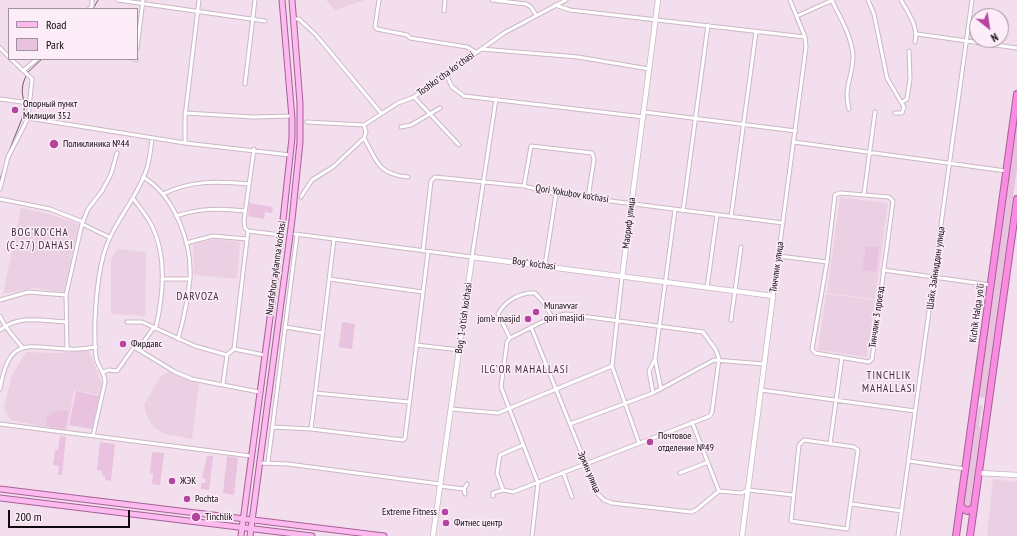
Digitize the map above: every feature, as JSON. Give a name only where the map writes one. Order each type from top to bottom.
[{"type":"highway","name":"Kichik Halqa yo'li","points":[[956,536],[1006,171],[1016,113],[1017,94]]},
{"type":"highway","points":[[970,536],[1017,199]]},
{"type":"highway","points":[[974,402],[981,402],[988,405]]},
{"type":"highway","points":[[960,506],[966,511],[974,508]]},
{"type":"main road","name":"Nurafshon aylanma ko'chasi","points":[[241,536],[265,343],[281,235],[290,155],[292,116],[282,0]]},
{"type":"main road","name":"Nurafshon aylanma ko'chasi","points":[[250,536],[274,345],[292,220],[300,132],[292,0]]},
{"type":"main road","points":[[265,343],[270,341],[274,345]]},
{"type":"main road","points":[[255,421],[260,425],[264,422]]},
{"type":"main road","points":[[0,489],[384,536]]},
{"type":"main road","points":[[0,498],[312,536]]},
{"type":"street","points":[[118,0],[143,2],[266,22]]},
{"type":"street","points":[[185,143],[186,113],[199,0]]},
{"type":"street","points":[[245,84],[255,0]]},
{"type":"street","points":[[379,0],[375,27],[377,29],[410,38],[467,47],[476,52]]},
{"type":"street","points":[[444,11],[445,0]]},
{"type":"street","points":[[492,0],[526,4],[531,6],[536,15]]},
{"type":"street","name":"Toshkoʻcha koʻchasi","points":[[364,125],[381,113],[414,96],[504,33],[566,0]]},
{"type":"street","name":"Маориф улица","points":[[639,442],[612,366],[616,322],[658,0]]},
{"type":"street","name":"Тинчлик улица","points":[[742,536],[806,47],[804,37],[790,0]]},
{"type":"street","points":[[796,16],[833,0],[848,38],[853,56],[846,93],[849,109]]},
{"type":"street","points":[[870,0],[887,78],[904,107],[904,112],[895,113]]},
{"type":"street","points":[[901,0],[917,34],[915,42]]},
{"type":"street","name":"Шайх Зайниддин улица","points":[[898,536],[935,278],[972,0]]},
{"type":"street","points":[[138,40],[143,2]]},
{"type":"street","points":[[556,5],[570,10],[804,37]]},
{"type":"street","points":[[294,19],[299,19],[316,35],[381,113]]},
{"type":"street","points":[[684,211],[708,26]]},
{"type":"street","points":[[731,217],[756,32]]},
{"type":"street","points":[[917,34],[967,39],[1017,48]]},
{"type":"street","points":[[0,48],[8,56]]},
{"type":"street","points":[[481,49],[578,57],[649,69]]},
{"type":"street","points":[[902,102],[907,99],[910,79],[908,51]]},
{"type":"street","points":[[0,189],[8,157],[28,118],[32,83],[30,76],[12,60]]},
{"type":"street","points":[[24,70],[36,60]]},
{"type":"street","points":[[446,74],[459,93],[464,96],[644,114],[695,117],[796,131]]},
{"type":"street","points":[[414,96],[459,145]]},
{"type":"street","points":[[0,99],[30,103]]},
{"type":"street","name":"Bog' 1-o'tish ko'chasi","points":[[433,536],[482,183],[496,99]]},
{"type":"street","points":[[401,127],[411,125],[440,108]]},
{"type":"street","points":[[864,194],[874,112]]},
{"type":"street","points":[[186,113],[253,117],[292,116]]},
{"type":"street","points":[[28,118],[185,143],[254,149],[290,155]]},
{"type":"street","points":[[301,197],[312,180],[333,167],[364,138],[366,132],[364,125],[307,122]]},
{"type":"street","points":[[93,436],[105,382],[103,372],[96,358],[96,309],[98,285],[103,258],[109,237],[132,198],[147,168],[152,138]]},
{"type":"street","points":[[364,138],[384,170],[391,175],[408,177]]},
{"type":"street","points":[[794,142],[1006,171]]},
{"type":"street","points":[[524,186],[531,146],[592,153],[594,159],[588,198]]},
{"type":"street","points":[[223,384],[227,355],[234,349],[248,231],[244,224],[245,211],[254,149]]},
{"type":"street","points":[[67,349],[66,295],[82,223],[88,209],[102,191],[111,174],[117,153]]},
{"type":"street","points":[[143,177],[155,184],[163,194],[176,216],[186,244],[189,279],[187,309],[178,339]]},
{"type":"street","name":"Qori Yokubov ko'chasi","points":[[423,251],[432,178],[524,186],[556,194],[783,223]]},
{"type":"street","points":[[163,194],[173,189],[196,183],[222,181],[248,184]]},
{"type":"street","name":"Тинчлик 3 проезд","points":[[840,193],[864,194],[889,197],[893,201],[872,359],[869,362],[815,353],[812,349],[827,262],[835,195],[840,193]]},
{"type":"street","points":[[546,265],[556,194]]},
{"type":"street","points":[[132,198],[152,227],[157,240],[162,278],[160,306],[155,327],[138,350]]},
{"type":"street","points":[[0,199],[50,209],[109,237]]},
{"type":"street","points":[[176,216],[196,210],[221,208],[245,211]]},
{"type":"street","points":[[661,389],[655,359],[675,210]]},
{"type":"street","points":[[707,288],[717,215]]},
{"type":"street","points":[[248,231],[281,235]]},
{"type":"street","name":"Bog' ko'chasi","points":[[285,327],[296,234],[428,252],[546,265],[622,277],[773,296]]},
{"type":"street","points":[[186,244],[213,236],[247,239]]},
{"type":"street","points":[[311,429],[334,239]]},
{"type":"street","points":[[731,320],[741,247]]},
{"type":"street","points":[[272,427],[311,429],[403,440],[405,438],[428,252]]},
{"type":"street","points":[[779,256],[827,262]]},
{"type":"street","points":[[884,270],[990,285]]},
{"type":"street","points":[[162,278],[189,279]]},
{"type":"street","points":[[329,279],[423,292]]},
{"type":"street","points":[[0,300],[28,292],[66,295]]},
{"type":"street","points":[[510,338],[498,314],[507,303],[518,295],[525,293],[535,294],[543,302],[552,317]]},
{"type":"street","points":[[493,496],[493,493],[503,490],[513,492],[538,483],[711,414],[719,359],[716,350],[703,332],[660,325],[616,322],[566,314],[552,317],[510,338],[507,342],[501,387],[538,483],[532,536]]},
{"type":"street","points":[[0,316],[2,323],[6,325],[22,347]]},
{"type":"street","points":[[0,330],[6,325],[27,319],[66,322]]},
{"type":"street","points":[[127,322],[142,322],[178,339],[227,355]]},
{"type":"street","points":[[268,462],[285,327],[323,333]]},
{"type":"street","name":"Эркин улица","points":[[531,327],[598,494],[604,500],[612,503],[691,512],[696,510],[719,491]]},
{"type":"street","points":[[0,389],[9,360],[22,347],[34,345],[67,349],[96,347]]},
{"type":"street","points":[[416,345],[460,350]]},
{"type":"street","points":[[103,372],[109,370],[117,371],[133,347],[175,372],[192,379],[204,383],[223,384],[233,388],[259,392]]},
{"type":"street","points":[[234,349],[264,354]]},
{"type":"street","points":[[830,444],[842,357]]},
{"type":"street","points":[[653,393],[649,370],[655,359]]},
{"type":"street","points":[[570,424],[625,402],[653,393],[714,360],[719,359],[764,364]]},
{"type":"street","points":[[451,409],[493,413],[509,408],[612,366]]},
{"type":"street","points":[[761,390],[915,411]]},
{"type":"street","points":[[316,393],[409,402]]},
{"type":"street","points":[[692,422],[719,491],[741,493],[748,490],[794,495]]},
{"type":"street","points":[[0,424],[251,456]]},
{"type":"street","points":[[804,440],[830,444],[854,447],[858,450],[852,504],[847,529],[792,522],[801,442],[804,440]]},
{"type":"street","points":[[503,490],[497,473],[500,455],[523,445]]},
{"type":"street","points":[[909,461],[965,469]]},
{"type":"street","points":[[259,463],[266,464],[268,462],[464,489]]},
{"type":"street","points":[[680,473],[708,462]]},
{"type":"street","points":[[563,472],[572,497]]},
{"type":"street","points":[[979,473],[1017,475]]},
{"type":"street","points":[[465,494],[464,489],[467,484]]},
{"type":"street","points":[[852,504],[902,511]]},
{"type":"shaded area","points":[[326,0],[365,0],[335,10]]},
{"type":"shaded area","points":[[840,197],[888,203],[875,299],[827,293]]},
{"type":"shaded area","points":[[21,208],[49,214],[79,224],[64,292],[33,288],[3,294]]},
{"type":"shaded area","points":[[217,239],[240,242],[237,279],[194,275],[193,244]]},
{"type":"shaded area","points":[[118,249],[146,252],[145,316],[111,314],[111,262],[113,255]]},
{"type":"shaded area","points":[[826,294],[875,300],[867,357],[818,350]]},
{"type":"shaded area","points":[[88,349],[102,383],[100,395],[74,390],[67,431],[10,420],[4,408],[12,375],[26,352],[60,353]]},
{"type":"shaded area","points":[[168,372],[199,384],[192,439],[165,434],[154,428],[146,414],[144,404],[161,376]]},
{"type":"shaded area","points":[[993,479],[1017,482],[1017,536],[987,536]]},
{"type":"green space","points":[[1017,117],[1017,168],[985,398],[978,397]]},
{"type":"green space","points":[[249,203],[273,207],[272,213],[265,212],[264,219],[248,216]]},
{"type":"green space","points":[[866,246],[879,247],[876,272],[862,270]]},
{"type":"green space","points":[[342,322],[355,324],[352,349],[339,347]]},
{"type":"green space","points":[[76,391],[99,396],[92,429],[69,425]]},
{"type":"green space","points":[[979,405],[982,406],[979,425],[981,429],[970,506],[963,505],[975,419],[977,417]]},
{"type":"green space","points":[[57,410],[69,411],[65,429],[46,426],[47,417]]},
{"type":"green space","points":[[60,436],[66,437],[62,475],[58,475],[59,466],[53,465],[55,450],[58,450]]},
{"type":"green space","points":[[100,442],[115,444],[111,481],[105,480],[105,476],[102,475],[102,471],[97,470]]},
{"type":"green space","points":[[152,452],[164,453],[160,485],[152,484],[153,474],[150,473]]},
{"type":"green space","points":[[207,456],[213,456],[209,490],[201,489],[201,483],[205,483],[206,479],[202,478]]},
{"type":"green space","points":[[227,456],[238,458],[234,495],[223,493]]},
{"type":"waterway","points":[[94,8],[98,0]]},
{"type":"waterway","points":[[27,73],[41,60]]},
{"type":"waterway","points":[[24,101],[22,88],[26,76]]},
{"type":"waterway","points":[[7,156],[23,116],[25,104]]},
{"type":"waterway","points":[[0,179],[5,165]]},
{"type":"place","name":"Опорный пункт Милиции 352","points":[[15,110]]},
{"type":"place","name":"Поликлиника №44","points":[[54,144]]},
{"type":"place","name":"Munavvar qori masjidi","points":[[536,312]]},
{"type":"place","name":"jom'e masjid","points":[[528,319]]},
{"type":"place","name":"Фирдавс","points":[[123,344]]},
{"type":"place","name":"Почтовое отделение №49","points":[[650,442]]},
{"type":"place","name":"ЖЭК","points":[[172,481]]},
{"type":"place","name":"Pochta","points":[[187,499]]},
{"type":"place","name":"Extreme Fitness","points":[[445,512]]},
{"type":"place","name":"Tinchlik","points":[[196,517]]},
{"type":"place","name":"Фитнес центр","points":[[446,523]]},
{"type":"district","name":"BOG'KO'CHA (C-27) DAHASI","points":[[40,239]]},
{"type":"district","name":"DARVOZA","points":[[198,297]]},
{"type":"district","name":"ILG'OR MAHALLASI","points":[[525,370]]},
{"type":"district","name":"TINCHLIK MAHALLASI","points":[[889,382]]}]
